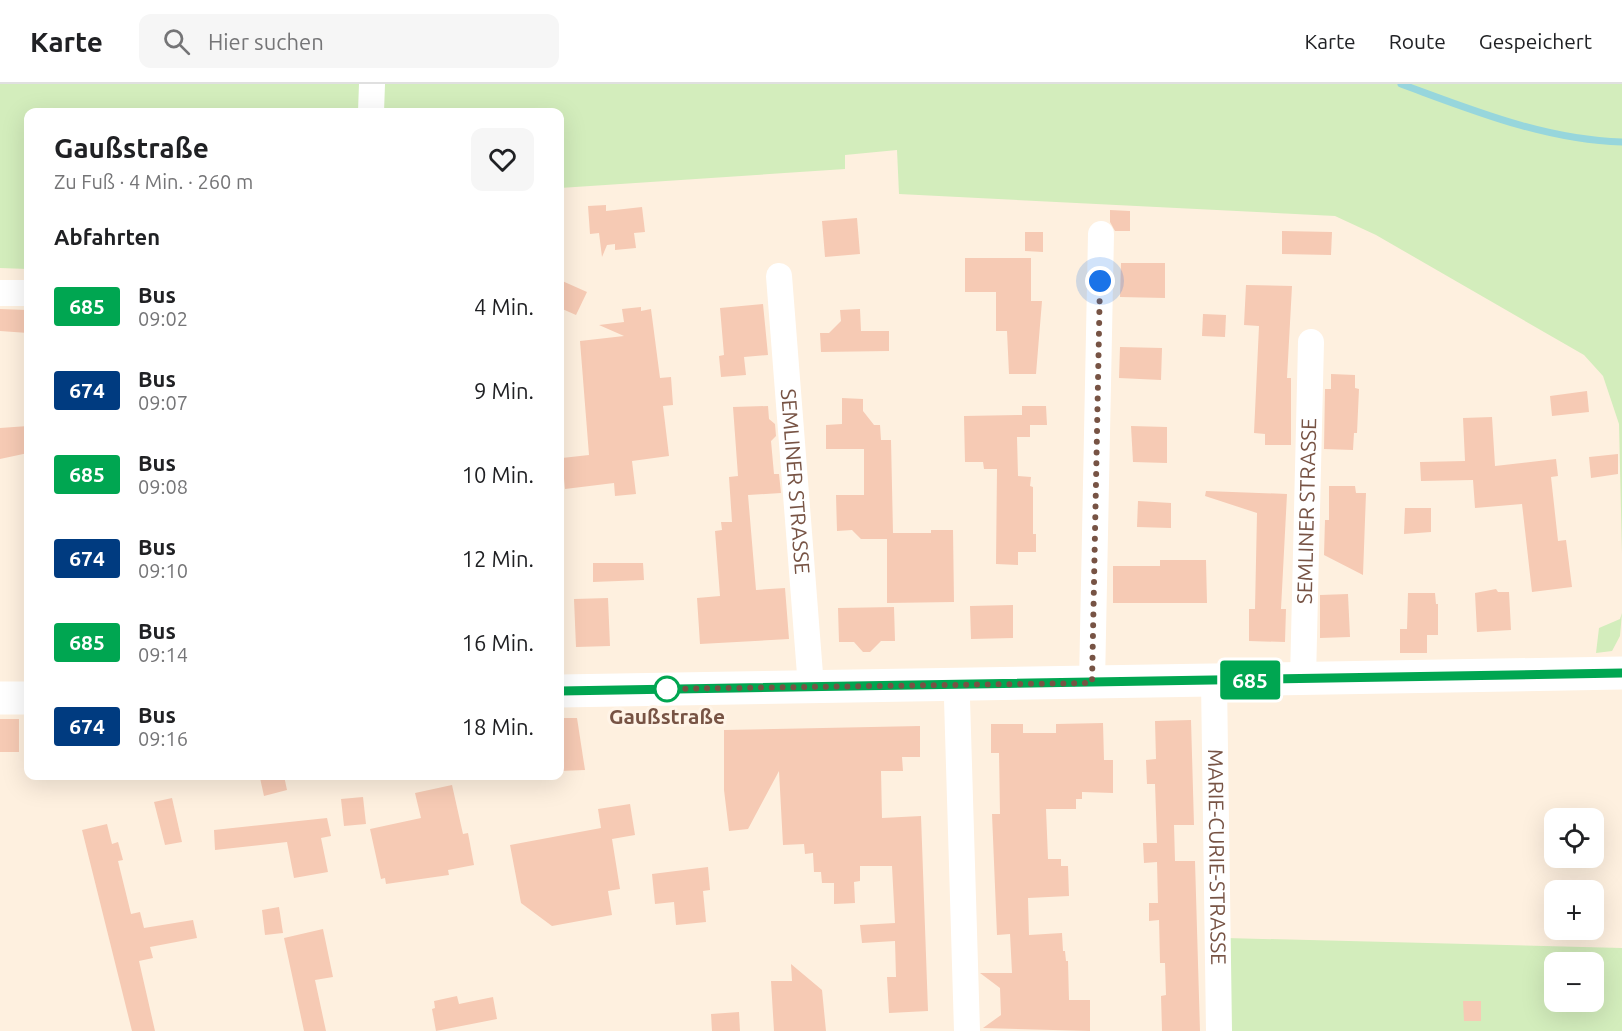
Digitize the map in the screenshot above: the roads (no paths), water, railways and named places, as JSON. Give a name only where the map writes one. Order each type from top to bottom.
[{"type":"street","points":[[371,108],[372,84]]},
{"type":"street","points":[[1092,683],[1101,234]]},
{"type":"street","name":"SEMLINER STRASSE","points":[[779,276],[811,687]]},
{"type":"street","points":[[0,292],[24,293]]},
{"type":"street","name":"SEMLINER STRASSE","points":[[1303,680],[1311,342]]},
{"type":"street","points":[[564,690],[1622,674]]},
{"type":"street","name":"MARIE-CURIE-STRASSE","points":[[1215,681],[1219,1031]]},
{"type":"street","points":[[960,684],[957,699],[967,1031]]},
{"type":"street","points":[[0,698],[24,698]]},
{"type":"waterway","points":[[1401,84],[1537,130],[1593,140],[1622,142]]},
{"type":"place","name":"Gaußstraße","points":[[667,689]]}]
